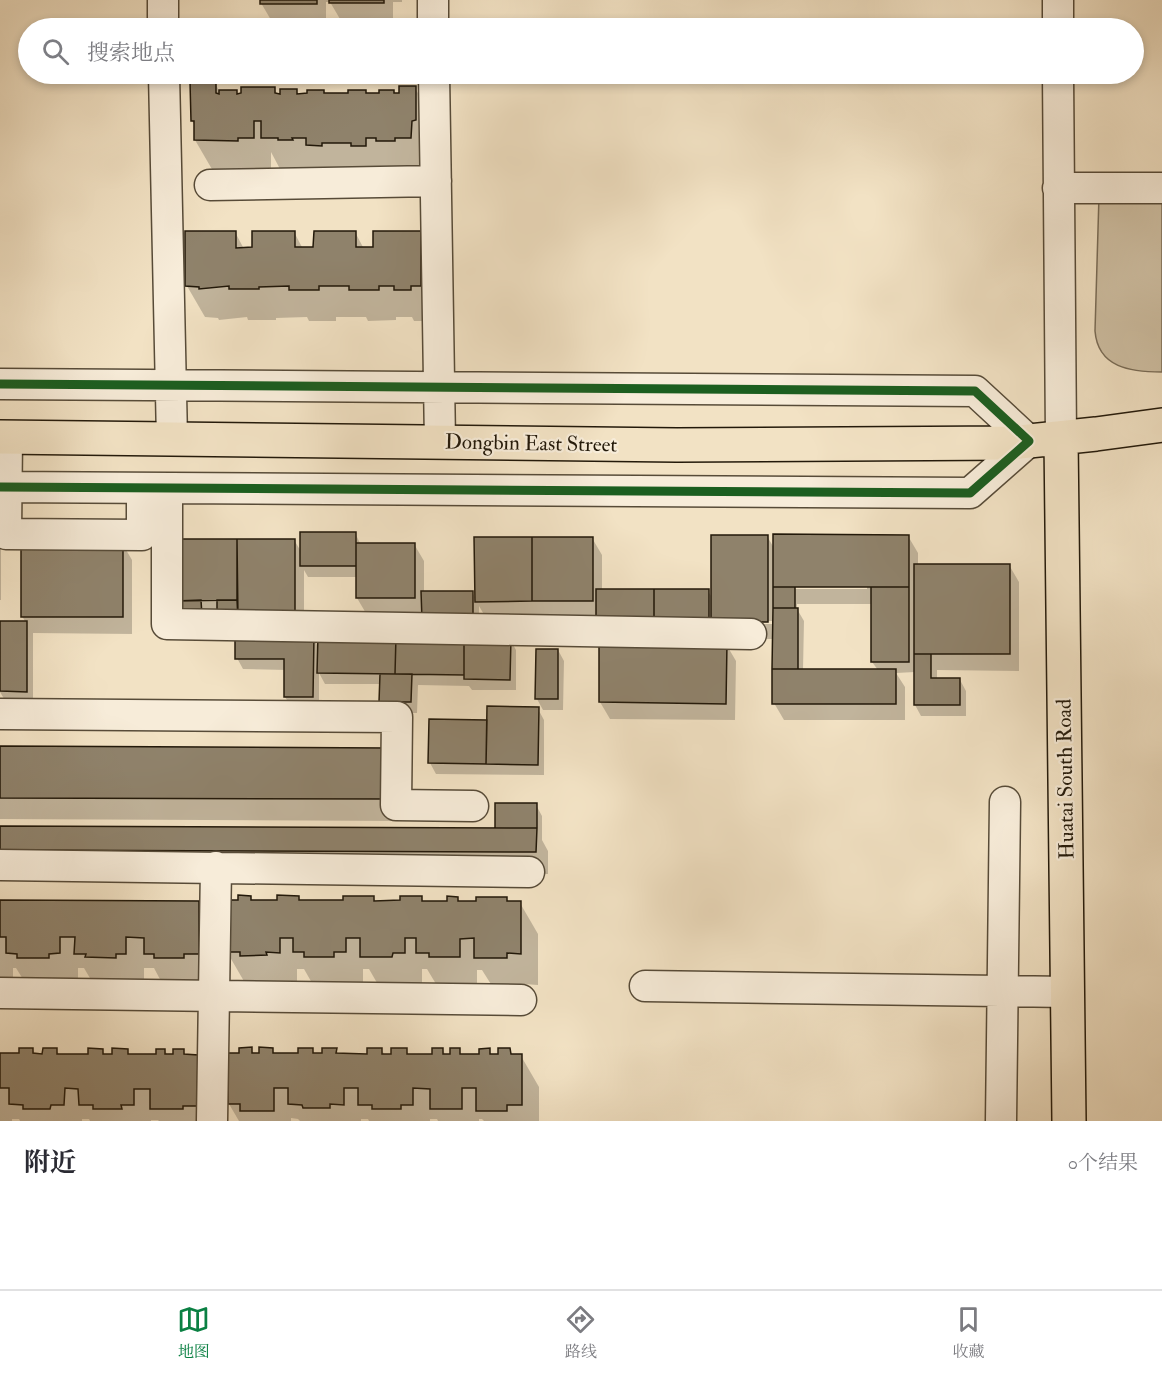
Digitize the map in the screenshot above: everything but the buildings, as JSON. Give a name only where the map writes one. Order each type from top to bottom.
[{"type":"main road","name":"Dongbin East Street","points":[[4,437],[689,445],[998,443],[1162,425]]},
{"type":"main road","name":"Huatai South Road","points":[[1045,439],[1068,992],[1069,1121]]},
{"type":"street","points":[[163,0],[164,18]]},
{"type":"street","points":[[433,0],[433,18]]},
{"type":"street","points":[[1058,0],[1058,18]]},
{"type":"street","points":[[164,84],[172,439]]},
{"type":"street","points":[[434,84],[440,442]]},
{"type":"street","points":[[1045,439],[1058,188],[1058,84]]},
{"type":"street","points":[[210,185],[436,181]]},
{"type":"street","points":[[1058,188],[1162,188]]},
{"type":"street","points":[[0,384],[975,391],[1045,439]]},
{"type":"street","points":[[4,437],[3,487],[6,534],[142,535],[155,488]]},
{"type":"street","points":[[3,487],[970,493],[1045,439]]},
{"type":"street","points":[[155,488],[167,624],[751,634]]},
{"type":"street","points":[[0,714],[397,717],[396,805],[473,806]]},
{"type":"street","points":[[1001,1121],[1005,802]]},
{"type":"street","points":[[0,865],[529,872]]},
{"type":"street","points":[[212,1121],[216,867]]},
{"type":"street","points":[[645,986],[1068,992]]},
{"type":"street","points":[[0,993],[521,1000]]},
{"type":"shaded area","points":[[1099,196],[1162,197],[1162,372],[1139,371],[1118,365],[1102,353],[1097,343],[1095,331]]},
{"type":"cycle path","points":[[0,384],[975,391],[1029,441],[970,493],[0,487]]}]
